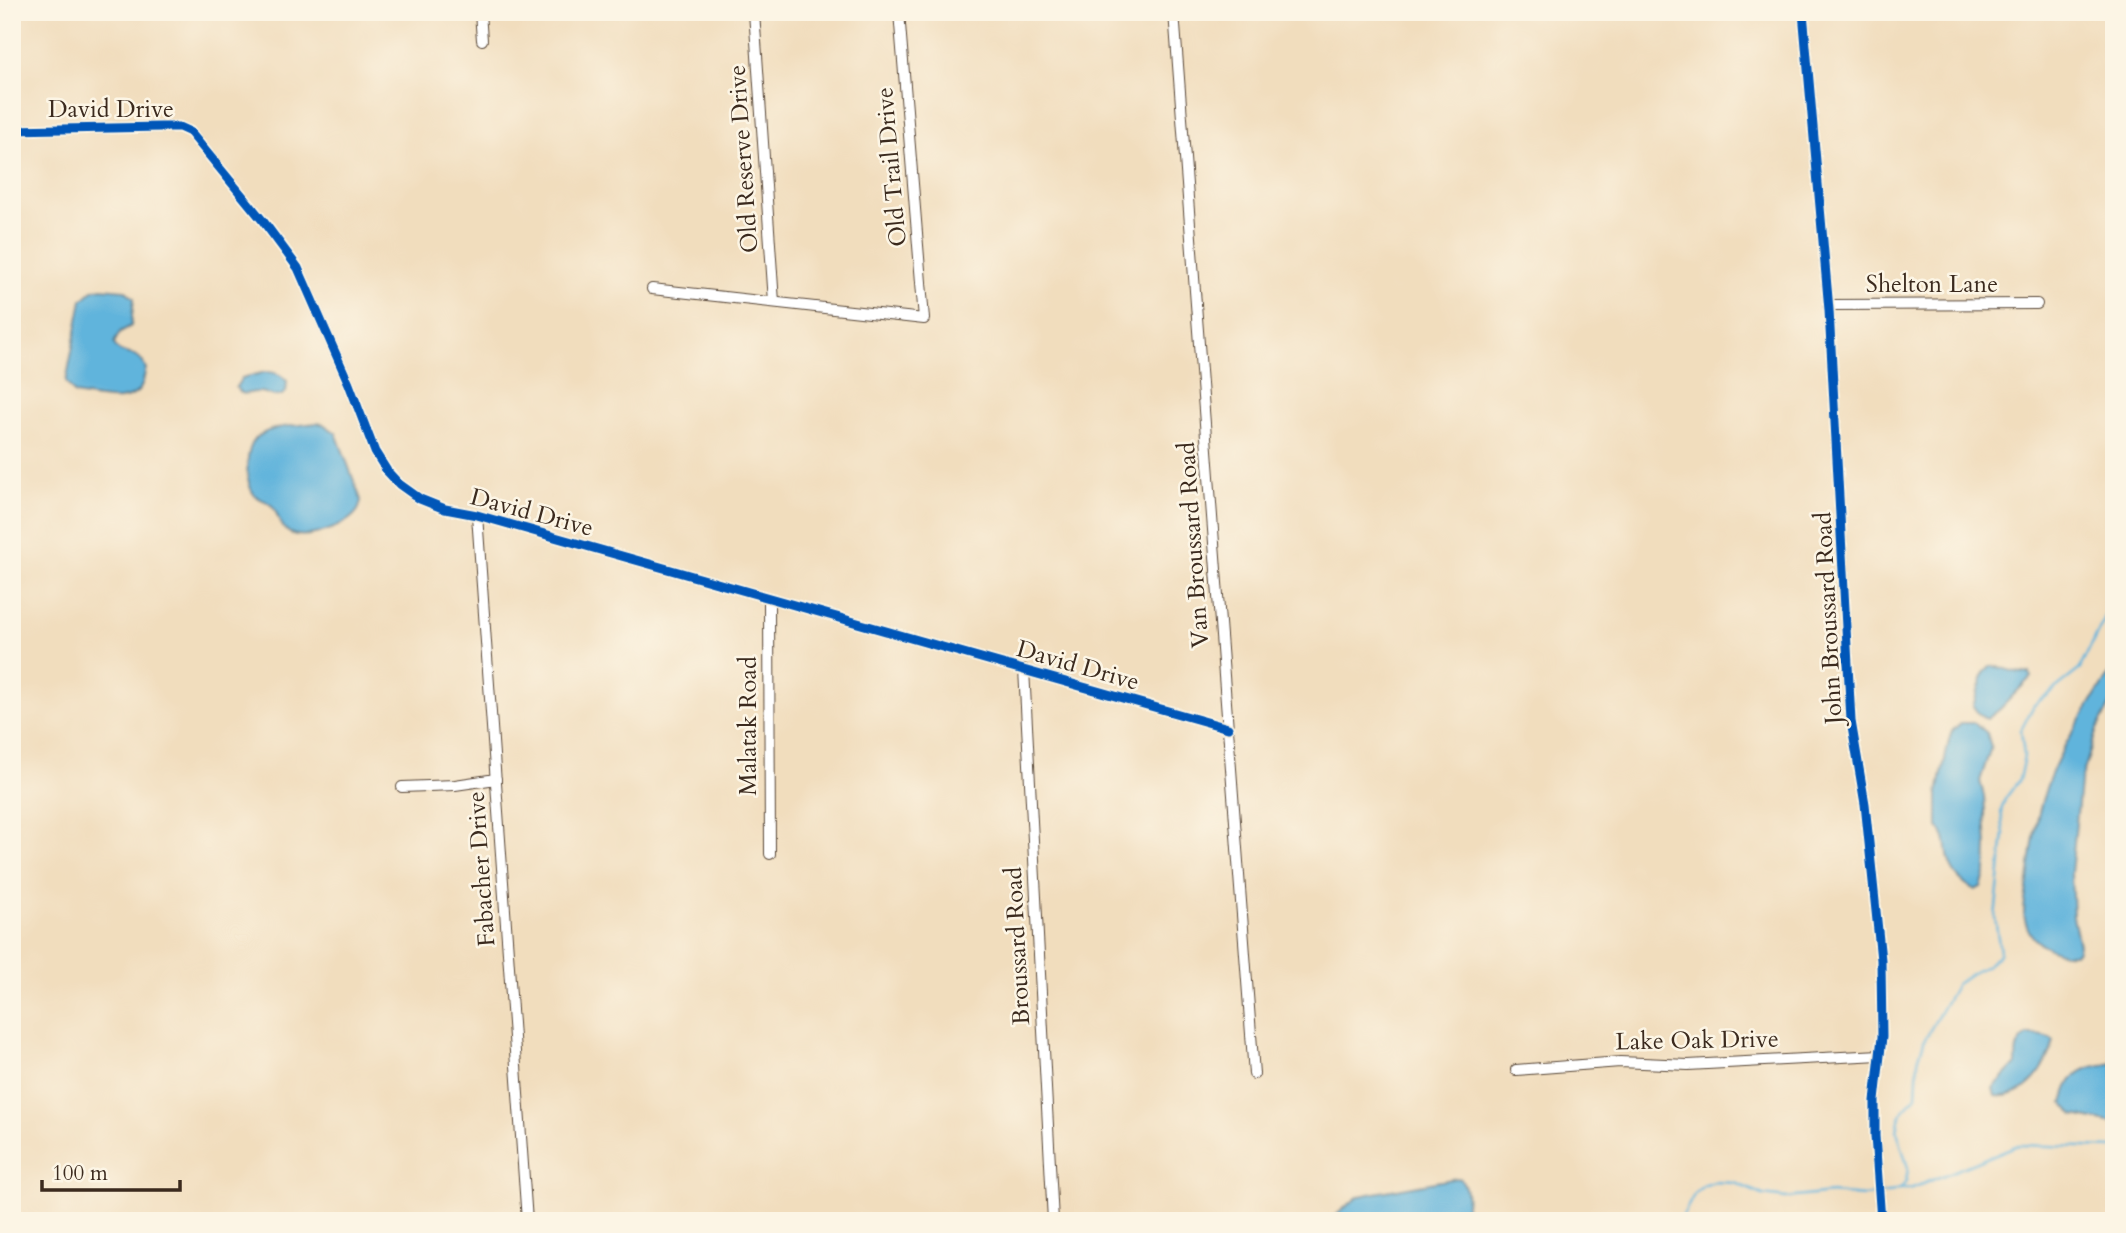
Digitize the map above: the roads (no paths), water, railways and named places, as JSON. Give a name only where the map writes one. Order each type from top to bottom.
[{"type":"street","points":[[480,12],[482,40]]},
{"type":"street","name":"Old Reserve Drive","points":[[754,12],[774,302]]},
{"type":"street","name":"Old Trail Drive","points":[[774,302],[924,319],[899,12]]},
{"type":"street","name":"Van Broussard Road","points":[[1174,12],[1254,1074]]},
{"type":"street","name":"John Broussard Road","points":[[1802,12],[1828,305],[1852,721],[1865,804],[1881,960],[1883,1016],[1875,1101],[1881,1219]]},
{"type":"street","name":"David Drive","points":[[12,130],[179,127],[190,132],[298,268],[375,452],[399,484],[421,499],[445,509],[477,515],[1228,728]]},
{"type":"street","points":[[652,289],[774,302]]},
{"type":"street","name":"Shelton Lane","points":[[1828,305],[2037,304]]},
{"type":"street","name":"Fabacher Drive","points":[[477,515],[527,1221]]},
{"type":"street","name":"Malatak Road","points":[[769,598],[770,854]]},
{"type":"street","name":"Broussard Road","points":[[1024,669],[1053,1221]]},
{"type":"street","points":[[402,787],[447,786],[496,779]]},
{"type":"street","name":"Lake Oak Drive","points":[[1516,1070],[1620,1062],[1688,1065],[1880,1055]]},
{"type":"water","points":[[93,290],[125,290],[134,298],[131,326],[120,332],[114,343],[120,351],[138,357],[146,369],[142,385],[137,392],[121,399],[75,394],[66,382],[82,300]]},
{"type":"water","points":[[266,372],[278,374],[287,381],[286,392],[278,396],[261,392],[243,393],[236,387],[242,378]]},
{"type":"water","points":[[323,424],[336,433],[361,501],[353,516],[337,526],[317,533],[297,535],[286,531],[273,507],[252,491],[247,470],[249,454],[254,440],[265,432]]},
{"type":"water","points":[[2114,665],[2114,698],[2097,729],[2080,784],[2071,873],[2073,917],[2079,945],[2077,952],[2064,953],[2038,942],[2026,922],[2024,905],[2033,841],[2042,802],[2056,762]]},
{"type":"water","points":[[1991,666],[2030,673],[2031,677],[1987,719],[1973,706],[1984,673]]},
{"type":"water","points":[[1961,723],[1975,723],[1987,733],[1991,747],[1980,781],[1984,796],[1986,872],[1981,887],[1975,890],[1953,870],[1945,839],[1938,827],[1938,793],[1949,740],[1952,731]]},
{"type":"water","points":[[2028,1035],[2045,1036],[2054,1041],[2046,1062],[2034,1080],[2016,1093],[1995,1096],[1993,1088],[2016,1064],[2018,1047]]},
{"type":"water","points":[[2114,1063],[2114,1123],[2074,1115],[2063,1103],[2074,1077],[2086,1069]]},
{"type":"water","points":[[1457,1178],[1464,1184],[1466,1194],[1463,1221],[1329,1221],[1359,1196]]},
{"type":"waterway","points":[[1680,1221],[1695,1193],[1714,1182],[1735,1183],[1763,1195],[1786,1198],[1831,1193],[1864,1196],[1887,1193],[1900,1189],[1906,1182],[1908,1168],[1897,1131],[1903,1111],[1916,1096],[1918,1060],[1925,1039],[1956,984],[1986,966],[2000,952],[1995,917],[2004,834],[2001,811],[2005,799],[2019,780],[2024,756],[2021,730],[2034,705],[2079,670],[2114,599]]},
{"type":"waterway","points":[[1902,1189],[1910,1189],[2018,1145],[2114,1148]]},
{"type":"waterway","points":[[1617,1221],[1630,1218],[1636,1221]]}]
